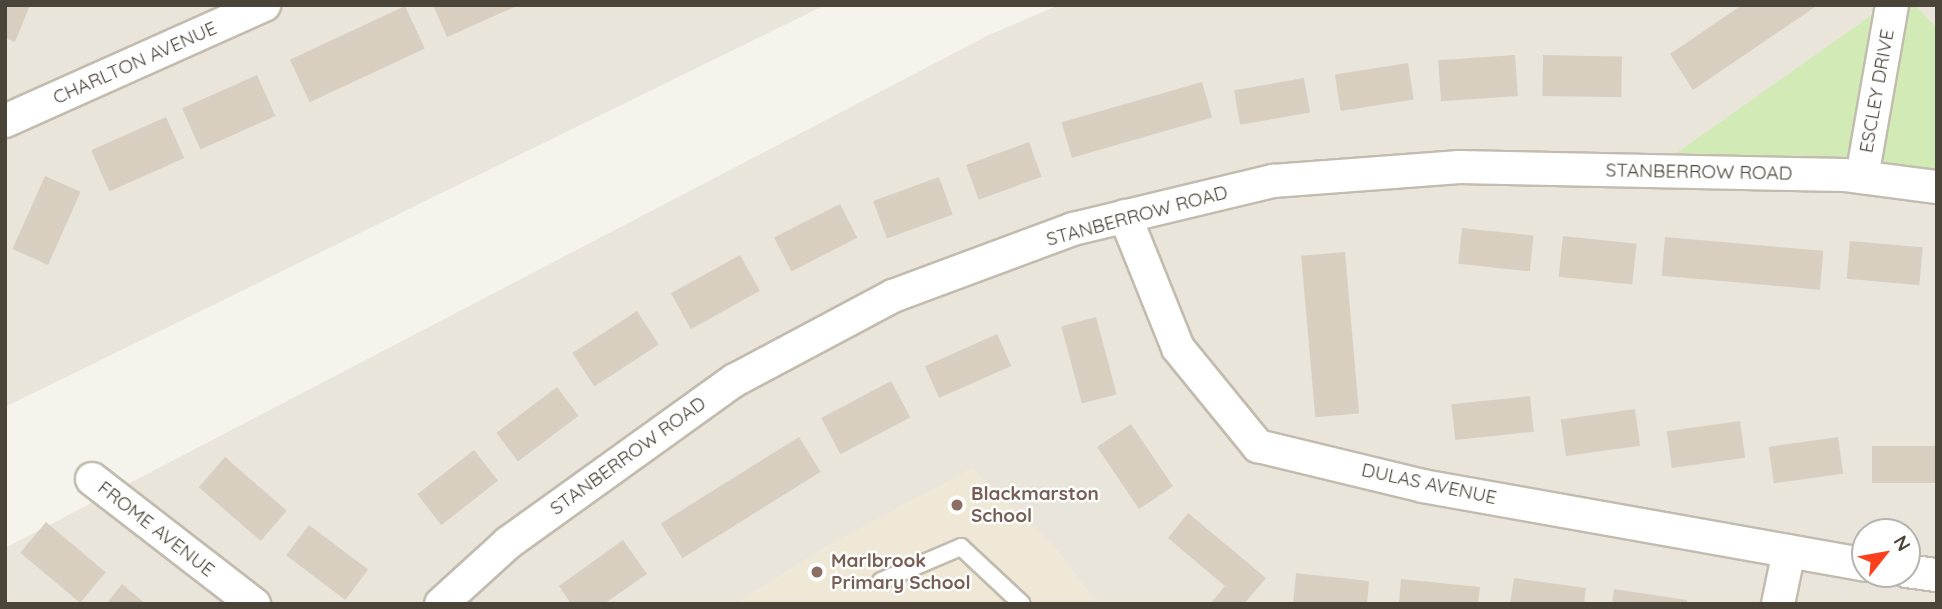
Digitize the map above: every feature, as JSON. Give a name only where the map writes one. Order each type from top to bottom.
[{"type":"street","name":"CHARLTON AVENUE","points":[[5,121],[264,5]]},
{"type":"street","name":"ESCLEY DRIVE","points":[[1862,177],[1892,5]]},
{"type":"street","name":"STANBERROW ROAD","points":[[441,604],[508,543],[735,380],[893,296],[1073,229],[1273,181],[1459,167],[1862,177],[1937,187]]},
{"type":"street","name":"DULAS AVENUE","points":[[1125,216],[1178,348],[1258,446],[1423,485],[1851,562]]},
{"type":"street","name":"FROME AVENUE","points":[[92,479],[254,604]]},
{"type":"street","points":[[1777,604],[1789,551]]},
{"type":"lane","points":[[881,580],[961,547],[1022,604]]},
{"type":"shaded area","points":[[5,5],[825,5],[5,407]]},
{"type":"shaded area","points":[[1059,5],[1937,5],[1937,604],[1097,604],[1051,543],[836,541],[736,604],[5,604],[5,548],[989,35]]},
{"type":"shaded area","name":"Blackmarston School","points":[[972,468],[1051,543],[1097,604],[736,604],[836,541]]},
{"type":"green space","points":[[1886,5],[1915,5],[1937,28],[1937,187],[1651,171]]},
{"type":"building","points":[[5,5],[30,5],[15,42],[5,38]]},
{"type":"building","points":[[433,5],[519,5],[447,37]]},
{"type":"building","points":[[1742,5],[1818,5],[1693,90],[1670,54]]},
{"type":"building","points":[[405,6],[425,49],[310,102],[290,60]]},
{"type":"building","points":[[1515,55],[1518,96],[1441,101],[1438,60]]},
{"type":"building","points":[[1543,55],[1622,56],[1621,97],[1542,96]]},
{"type":"building","points":[[1408,63],[1414,100],[1341,111],[1335,75]]},
{"type":"building","points":[[257,75],[275,116],[200,149],[182,108]]},
{"type":"building","points":[[1304,78],[1310,112],[1240,125],[1234,90]]},
{"type":"building","points":[[1202,82],[1212,118],[1072,158],[1062,122]]},
{"type":"building","points":[[166,117],[184,158],[109,191],[91,150]]},
{"type":"building","points":[[1029,142],[1042,177],[979,200],[966,165]]},
{"type":"building","points":[[45,176],[81,192],[48,265],[12,249]]},
{"type":"building","points":[[939,177],[953,215],[887,239],[873,201]]},
{"type":"building","points":[[840,204],[857,238],[791,271],[774,238]]},
{"type":"building","points":[[1462,228],[1534,236],[1530,271],[1458,264]]},
{"type":"building","points":[[1563,236],[1637,244],[1632,285],[1559,277]]},
{"type":"building","points":[[1665,237],[1823,251],[1820,290],[1662,276]]},
{"type":"building","points":[[1850,241],[1923,247],[1919,285],[1847,279]]},
{"type":"building","points":[[1345,252],[1359,413],[1315,417],[1301,256]]},
{"type":"building","points":[[740,255],[760,291],[691,329],[671,293]]},
{"type":"building","points":[[637,311],[659,345],[594,386],[572,353]]},
{"type":"building","points":[[1096,317],[1117,394],[1082,404],[1061,326]]},
{"type":"building","points":[[997,334],[1011,366],[939,398],[925,366]]},
{"type":"building","points":[[891,381],[910,417],[840,454],[821,418]]},
{"type":"building","points":[[557,387],[579,416],[518,461],[496,433]]},
{"type":"building","points":[[1530,396],[1534,432],[1455,440],[1451,404]]},
{"type":"building","points":[[1635,409],[1640,446],[1566,456],[1561,419]]},
{"type":"building","points":[[1740,421],[1745,458],[1672,468],[1667,431]]},
{"type":"building","points":[[1131,424],[1173,486],[1139,509],[1097,447]]},
{"type":"building","points":[[799,437],[821,472],[682,558],[661,523]]},
{"type":"building","points":[[1838,437],[1843,474],[1774,483],[1769,447]]},
{"type":"building","points":[[1872,446],[1937,446],[1937,483],[1872,483]]},
{"type":"building","points":[[474,450],[498,481],[441,525],[417,494]]},
{"type":"building","points":[[225,457],[287,511],[261,541],[199,487]]},
{"type":"building","points":[[1188,513],[1266,578],[1244,604],[1210,604],[1225,586],[1168,538]]},
{"type":"building","points":[[46,522],[106,572],[80,603],[20,553]]},
{"type":"building","points":[[309,525],[368,570],[345,600],[286,555]]},
{"type":"building","points":[[623,540],[647,574],[604,604],[571,604],[559,586]]},
{"type":"building","points":[[1296,573],[1369,581],[1367,604],[1293,604]]},
{"type":"building","points":[[1514,578],[1586,588],[1584,604],[1510,604]]},
{"type":"building","points":[[1401,579],[1480,587],[1478,604],[1399,604]]},
{"type":"building","points":[[122,584],[146,604],[106,604]]},
{"type":"building","points":[[1614,589],[1687,600],[1686,604],[1612,604]]},
{"type":"place","name":"Blackmarston School","points":[[957,505]]},
{"type":"place","name":"Marlbrook Primary School","points":[[817,572]]}]
